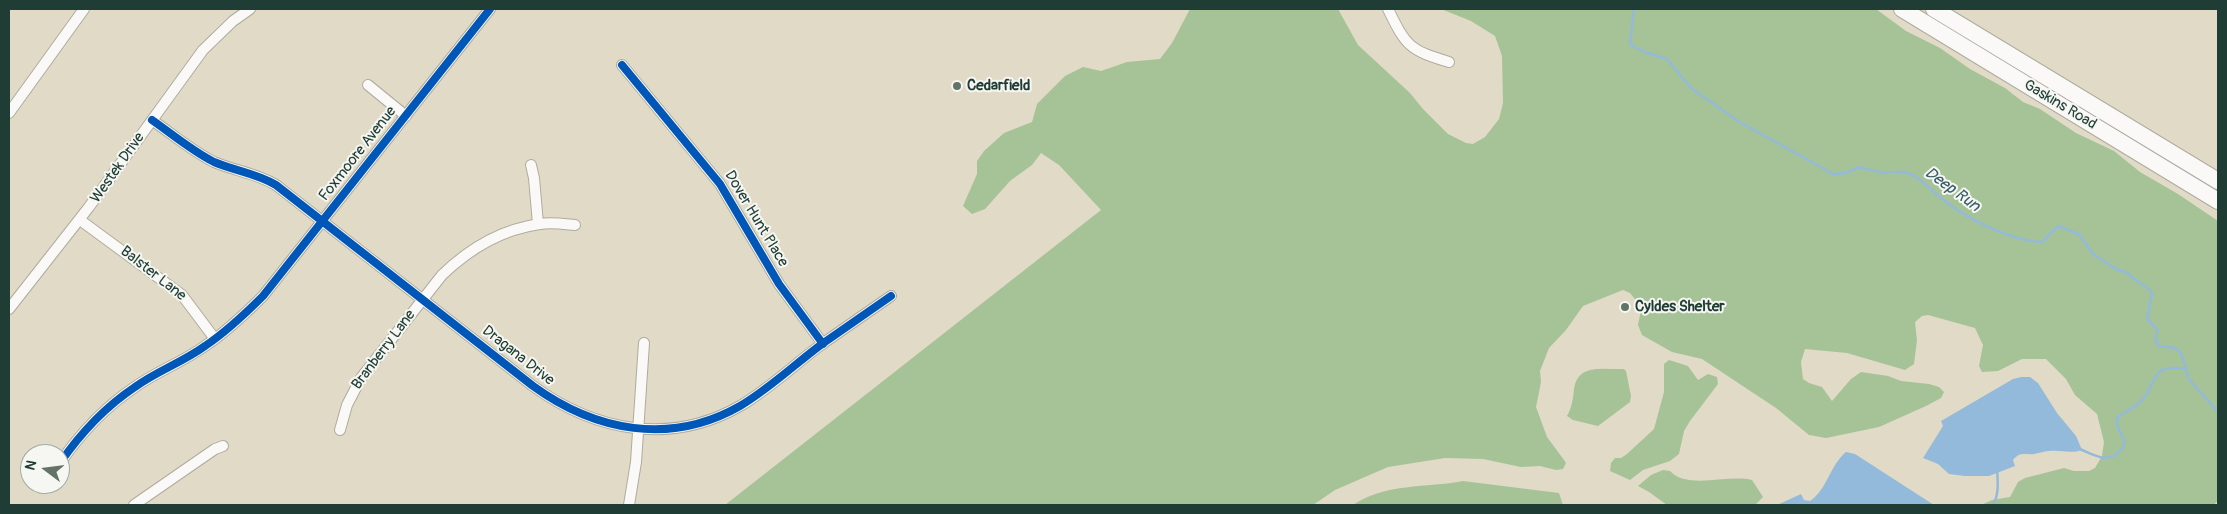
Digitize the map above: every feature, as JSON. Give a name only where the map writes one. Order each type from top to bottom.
[{"type":"main road","name":"Gaskins Road","points":[[1902,9],[2218,201]]},
{"type":"main road","name":"Gaskins Road","points":[[1934,9],[2218,181]]},
{"type":"street","points":[[9,113],[84,9]]},
{"type":"street","name":"Westek Drive","points":[[9,309],[80,220],[212,39],[250,9]]},
{"type":"street","name":"Foxmoore Avenue","points":[[70,450],[83,433],[116,401],[135,386],[186,358],[215,339],[242,317],[263,296],[490,9]]},
{"type":"street","points":[[1388,9],[1402,38],[1407,44],[1424,54],[1449,62]]},
{"type":"street","name":"Dover Hunt Place","points":[[622,66],[720,184],[779,284],[823,344]]},
{"type":"street","points":[[368,85],[406,116]]},
{"type":"street","name":"Dragana Drive","points":[[152,120],[216,163],[264,178],[554,402],[598,421],[638,428],[684,426],[721,415],[758,394],[823,344],[891,296]]},
{"type":"street","points":[[530,165],[534,178],[538,224]]},
{"type":"street","name":"Balster Lane","points":[[80,220],[182,295],[215,339]]},
{"type":"street","name":"Branberry Lane","points":[[340,430],[347,404],[361,378],[422,300],[453,264],[474,248],[507,232],[538,224],[575,225]]},
{"type":"street","points":[[629,505],[636,462],[644,343]]},
{"type":"street","points":[[134,505],[214,449],[223,446]]},
{"type":"green space","points":[[1190,9],[1338,9],[1358,45],[1410,93],[1448,134],[1466,143],[1473,144],[1485,137],[1499,119],[1503,103],[1502,56],[1495,36],[1471,21],[1441,9],[1876,9],[1906,31],[1940,48],[1970,69],[2005,88],[2023,102],[2040,109],[2076,133],[2114,151],[2140,172],[2178,194],[2218,221],[2218,500],[2214,505],[1981,505],[1992,500],[2010,497],[2018,482],[2025,478],[2064,468],[2074,471],[2089,471],[2095,468],[2102,456],[2104,442],[2097,414],[2075,395],[2066,379],[2046,359],[2022,359],[1998,371],[1982,372],[1979,366],[1983,345],[1975,328],[1928,315],[1922,316],[1915,322],[1917,340],[1914,364],[1905,370],[1847,353],[1805,349],[1801,362],[1803,379],[1822,387],[1832,401],[1851,379],[1861,372],[1888,376],[1901,381],[1929,384],[1939,387],[1944,392],[1941,398],[1879,427],[1826,438],[1809,435],[1776,408],[1702,359],[1672,352],[1642,335],[1638,325],[1641,310],[1639,304],[1630,293],[1623,290],[1583,306],[1566,330],[1549,348],[1540,371],[1541,382],[1536,407],[1547,437],[1566,463],[1563,469],[1556,470],[1540,466],[1521,467],[1483,459],[1445,458],[1388,467],[1335,490],[1313,505],[725,505],[1101,210],[1059,165],[1041,153],[1032,165],[1010,181],[985,209],[972,214],[963,206],[977,174],[977,161],[984,151],[1004,133],[1032,122],[1037,104],[1065,76],[1083,67],[1101,71],[1127,62],[1160,59],[1172,43]]},
{"type":"green space","points":[[1669,360],[1688,366],[1698,380],[1708,374],[1717,377],[1718,384],[1684,431],[1679,454],[1670,461],[1643,470],[1630,480],[1610,471],[1611,463],[1615,458],[1621,458],[1627,454],[1654,429],[1664,392],[1664,364]]},
{"type":"green space","points":[[1600,369],[1624,369],[1631,396],[1630,402],[1598,426],[1573,420],[1567,416],[1573,400],[1576,381],[1581,375]]},
{"type":"green space","points":[[1663,470],[1670,471],[1677,477],[1687,480],[1752,480],[1763,497],[1755,505],[1667,505],[1638,486],[1651,475]]},
{"type":"green space","points":[[1463,481],[1559,493],[1563,505],[1353,505],[1365,498],[1392,490]]},
{"type":"water","points":[[2030,377],[2038,383],[2057,413],[2076,436],[2082,450],[2020,454],[2013,460],[2015,466],[1989,476],[1949,474],[1938,464],[1923,458],[1943,426],[1941,421],[2013,379]]},
{"type":"water","points":[[1846,452],[1855,454],[1934,505],[1777,505],[1801,494],[1804,500],[1810,501],[1821,491],[1836,464]]},
{"type":"waterway","name":"Deep Run","points":[[1634,9],[1630,44],[1642,51],[1667,59],[1691,88],[1738,121],[1833,174],[1846,173],[1859,167],[1885,173],[1905,172],[1918,178],[1951,206],[1989,227],[2017,238],[2042,242],[2058,226],[2079,234],[2093,254],[2116,269],[2128,273],[2152,293],[2147,319],[2157,329],[2156,343],[2159,346],[2175,348],[2181,353],[2189,379],[2218,412]]},
{"type":"waterway","points":[[2080,449],[2105,458],[2115,455],[2124,446],[2117,418],[2140,402],[2160,372],[2165,369],[2186,369]]},
{"type":"waterway","points":[[1993,505],[1997,493],[1997,470]]},
{"type":"cycle path","points":[[70,450],[85,431],[113,403],[143,381],[197,352],[213,341],[263,296],[490,9]]},
{"type":"cycle path","points":[[622,65],[720,184],[779,284],[823,344]]},
{"type":"cycle path","points":[[152,120],[206,158],[276,185],[533,386],[582,414],[607,423],[634,428],[660,429],[687,426],[714,418],[751,399],[822,344],[891,296]]},
{"type":"place","name":"Cedarfield","points":[[957,86]]},
{"type":"place","name":"Cyldes Shelter","points":[[1625,307]]}]
